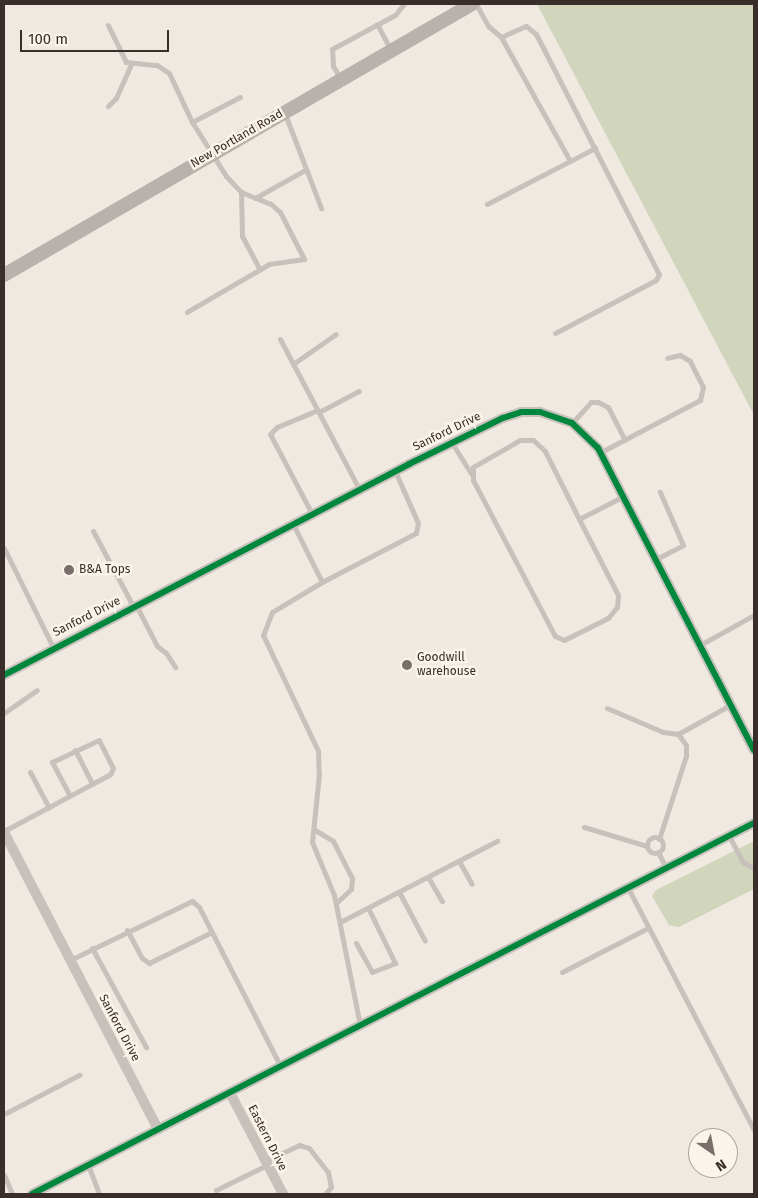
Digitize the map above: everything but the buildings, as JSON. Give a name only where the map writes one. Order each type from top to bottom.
[{"type":"street","name":"New Portland Road","points":[[4,275],[284,111],[472,4]]},
{"type":"street","name":"Sanford Drive","points":[[4,675],[134,605],[452,443],[521,412],[551,413],[572,423],[601,452],[754,750]]},
{"type":"street","points":[[32,1194],[230,1094],[754,823]]},
{"type":"street","name":"Sanford Drive","points":[[4,832],[158,1129]]},
{"type":"street","name":"Eastern Drive","points":[[230,1094],[283,1194]]},
{"type":"lane","points":[[340,79],[333,66],[332,49],[395,15],[404,4]]},
{"type":"lane","points":[[476,4],[488,26],[501,37],[570,161]]},
{"type":"lane","points":[[377,24],[391,50]]},
{"type":"lane","points":[[108,25],[124,58],[131,64],[157,65],[165,70],[211,154],[241,192],[280,212],[304,259],[276,262],[187,312]]},
{"type":"lane","points":[[501,37],[526,26],[532,27],[659,277],[555,333]]},
{"type":"lane","points":[[108,106],[116,98],[131,64]]},
{"type":"lane","points":[[192,122],[240,97]]},
{"type":"lane","points":[[284,111],[321,208]]},
{"type":"lane","points":[[486,204],[595,148]]},
{"type":"lane","points":[[255,198],[305,170]]},
{"type":"lane","points":[[241,192],[242,236],[260,270]]},
{"type":"lane","points":[[293,364],[336,334]]},
{"type":"lane","points":[[280,339],[359,489]]},
{"type":"lane","points":[[601,452],[700,400],[703,387],[690,360],[680,355],[667,358]]},
{"type":"lane","points":[[312,514],[270,434],[277,426],[318,411],[359,390]]},
{"type":"lane","points":[[572,423],[591,402],[598,402],[608,407],[626,440]]},
{"type":"lane","points":[[452,443],[471,474],[555,636],[564,640],[608,618],[619,601],[545,452],[533,440],[520,440],[478,462],[471,474]]},
{"type":"lane","points":[[360,1027],[336,903],[314,850],[318,751],[263,635],[272,612],[322,582],[416,534],[418,523],[395,471]]},
{"type":"lane","points":[[656,559],[683,545],[660,492]]},
{"type":"lane","points":[[578,519],[624,496]]},
{"type":"lane","points":[[293,524],[322,582]]},
{"type":"lane","points":[[93,531],[157,646],[166,653],[175,667]]},
{"type":"lane","points":[[4,548],[53,647]]},
{"type":"lane","points":[[700,645],[754,615]]},
{"type":"lane","points":[[4,713],[37,690]]},
{"type":"lane","points":[[606,708],[663,732],[678,734],[731,705]]},
{"type":"lane","points":[[658,852],[662,845],[659,839],[686,756],[686,745],[678,734]]},
{"type":"lane","points":[[4,832],[49,807],[70,796],[92,784],[113,770],[100,741],[75,750],[52,762],[70,796]]},
{"type":"lane","points":[[75,750],[92,784]]},
{"type":"lane","points":[[30,772],[49,807]]},
{"type":"lane","points":[[584,827],[647,846],[651,852],[658,852]]},
{"type":"lane","points":[[315,830],[333,841],[352,878],[351,888],[336,903]]},
{"type":"lane","points":[[728,836],[743,862],[754,868]]},
{"type":"lane","points":[[647,846],[650,839],[659,839]]},
{"type":"lane","points":[[340,922],[497,841]]},
{"type":"lane","points":[[658,852],[666,868]]},
{"type":"lane","points":[[460,861],[472,884]]},
{"type":"lane","points":[[428,877],[442,901]]},
{"type":"lane","points":[[628,888],[754,1130]]},
{"type":"lane","points":[[399,892],[425,941]]},
{"type":"lane","points":[[70,960],[127,930],[192,901],[199,907],[281,1067]]},
{"type":"lane","points":[[356,943],[372,972],[395,963],[368,908]]},
{"type":"lane","points":[[562,972],[648,928]]},
{"type":"lane","points":[[127,930],[142,958],[149,963],[212,932]]},
{"type":"lane","points":[[92,948],[146,1047]]},
{"type":"lane","points":[[4,1114],[79,1075]]},
{"type":"lane","points":[[216,1190],[299,1145],[309,1148],[328,1172],[331,1187],[325,1194]]},
{"type":"lane","points":[[88,1165],[99,1194]]},
{"type":"lane","points":[[4,1174],[12,1194]]},
{"type":"green space","points":[[537,4],[754,4],[754,415]]},
{"type":"green space","points":[[754,841],[754,889],[679,927],[669,925],[652,896],[656,890]]},
{"type":"cycle path","points":[[4,675],[409,464],[503,418],[521,412],[540,412],[572,423],[598,448],[754,750]]},
{"type":"cycle path","points":[[32,1194],[754,823]]},
{"type":"place","name":"B&A Tops","points":[[69,570]]},
{"type":"place","name":"Goodwill warehouse","points":[[407,665]]}]
